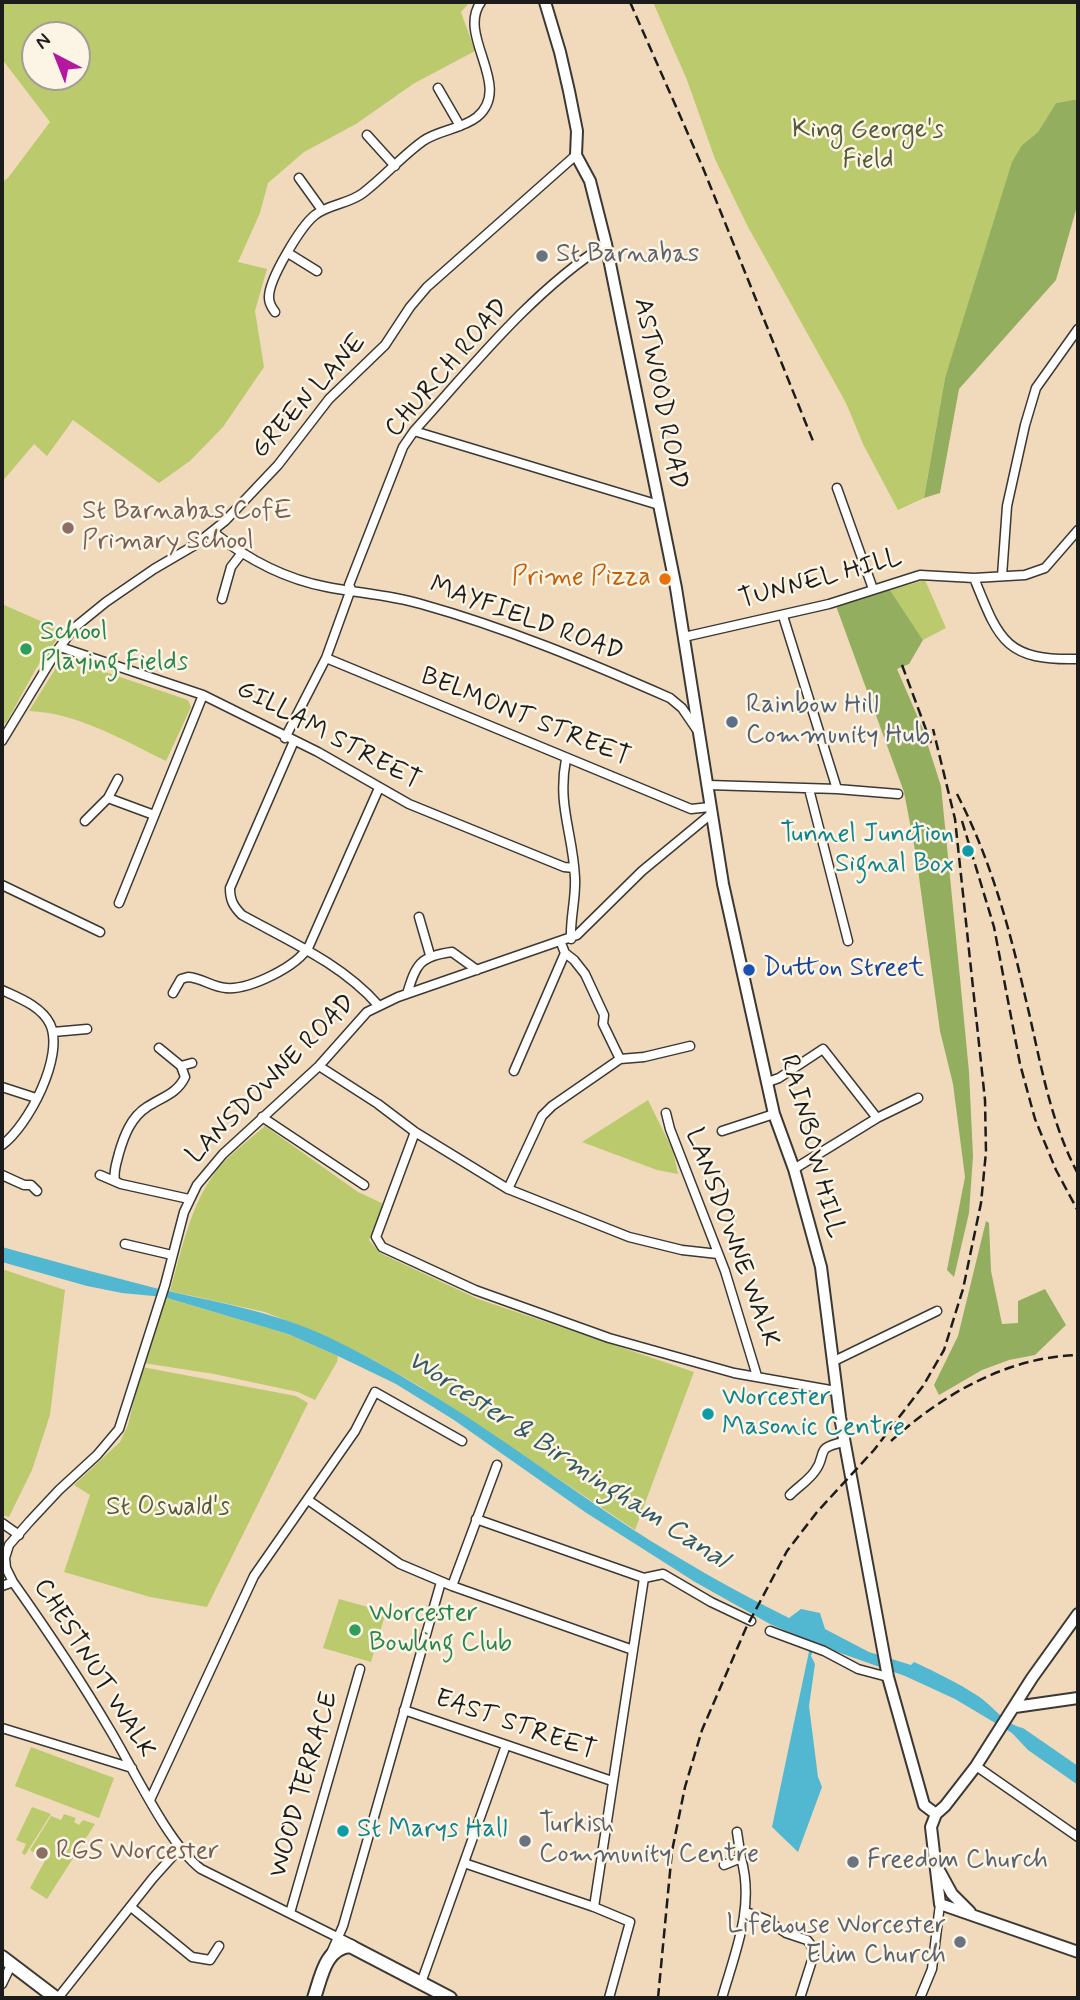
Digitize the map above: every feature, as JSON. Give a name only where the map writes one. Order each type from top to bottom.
[{"type":"main road","name":"ASTWOOD ROAD","points":[[545,2],[560,52],[575,121],[576,155],[590,181],[606,244],[684,636]]},
{"type":"main road","name":"RAINBOW HILL","points":[[684,636],[723,884],[774,1114],[794,1170],[821,1267],[844,1442],[887,1674],[924,1805],[936,1814]]},
{"type":"main road","points":[[1078,1614],[976,1766],[936,1814],[932,1827],[940,1904],[1078,1952]]},
{"type":"main road","points":[[1013,1710],[1078,1698]]},
{"type":"main road","points":[[935,1862],[952,1894],[975,1916]]},
{"type":"main road","points":[[314,1998],[330,1955],[342,1946],[358,1949],[450,1998]]},
{"type":"main road","points":[[7,1960],[57,1998]]},
{"type":"street","points":[[275,312],[270,304],[269,291],[308,221],[322,210],[356,199],[425,140],[479,115],[489,98],[489,82],[474,25],[475,9],[481,2]]},
{"type":"street","points":[[438,88],[460,126]]},
{"type":"street","points":[[367,135],[395,166]]},
{"type":"street","name":"GREEN LANE","points":[[2,741],[74,628],[153,569],[213,532],[278,465],[328,399],[385,345],[427,287],[576,155]]},
{"type":"street","points":[[299,178],[322,210]]},
{"type":"street","name":"CHURCH ROAD","points":[[306,951],[242,915],[230,898],[230,888],[289,740],[326,658],[351,589],[349,584],[388,481],[403,447],[414,431],[517,320],[571,268],[606,244]]},
{"type":"street","points":[[288,253],[317,271]]},
{"type":"street","points":[[1002,576],[1007,506],[1037,383],[1078,330]]},
{"type":"street","points":[[414,431],[659,505]]},
{"type":"street","points":[[837,488],[873,589]]},
{"type":"street","name":"TUNNEL HILL","points":[[684,636],[783,616],[920,575],[974,578],[1026,575],[1045,568],[1078,530]]},
{"type":"street","name":"MAYFIELD ROAD","points":[[213,532],[241,554],[282,574],[327,587],[351,589],[418,603],[549,645],[670,698],[682,708],[700,734]]},
{"type":"street","points":[[222,599],[231,567],[241,554]]},
{"type":"street","points":[[974,578],[994,627],[1014,648],[1035,656],[1078,659]]},
{"type":"street","points":[[783,616],[837,789]]},
{"type":"street","name":"GILLAM STREET","points":[[60,647],[203,695],[409,804],[564,867],[574,868]]},
{"type":"street","name":"BELMONT STREET","points":[[326,658],[691,809],[711,811]]},
{"type":"street","points":[[119,903],[203,695]]},
{"type":"street","points":[[566,759],[561,781],[562,802],[576,895],[570,924],[571,939]]},
{"type":"street","points":[[85,821],[108,798],[118,779]]},
{"type":"street","points":[[708,785],[837,789],[898,794]]},
{"type":"street","points":[[173,993],[181,979],[188,976],[225,988],[249,985],[297,962],[306,951],[379,788]]},
{"type":"street","points":[[809,789],[848,942]]},
{"type":"street","points":[[108,798],[154,815]]},
{"type":"street","name":"LANSDOWNE ROAD","points":[[3,1559],[9,1545],[59,1490],[111,1441],[119,1429],[189,1199],[205,1173],[261,1117],[319,1066],[367,1012],[407,994],[571,939],[586,928],[642,871],[711,811]]},
{"type":"street","points":[[2,885],[100,932]]},
{"type":"street","points":[[419,918],[430,955]]},
{"type":"street","points":[[561,943],[565,953],[585,974],[604,1015],[603,1024],[620,1059]]},
{"type":"street","points":[[306,951],[362,986],[378,1005]]},
{"type":"street","points":[[407,994],[414,970],[430,955],[452,952],[477,970]]},
{"type":"street","points":[[514,1071],[565,953]]},
{"type":"street","points":[[2,990],[40,1011],[53,1031],[54,1045],[50,1066],[36,1098],[10,1139],[2,1145]]},
{"type":"street","points":[[53,1031],[87,1029]]},
{"type":"street","points":[[508,1189],[542,1116],[552,1106],[620,1059],[645,1057],[690,1046]]},
{"type":"street","points":[[116,1180],[114,1174],[121,1148],[132,1122],[146,1107],[180,1087],[185,1077],[181,1066],[159,1048]]},
{"type":"street","points":[[768,1083],[823,1049],[877,1118]]},
{"type":"street","points":[[181,1066],[192,1063]]},
{"type":"street","points":[[319,1066],[378,1104],[415,1132],[508,1189],[629,1237],[682,1250],[718,1254]]},
{"type":"street","points":[[2,1087],[36,1098]]},
{"type":"street","points":[[794,1170],[877,1118],[918,1097]]},
{"type":"street","name":"LANSDOWNE WALK","points":[[666,1113],[743,1326],[757,1376]]},
{"type":"street","points":[[722,1130],[774,1114]]},
{"type":"street","points":[[261,1117],[364,1185]]},
{"type":"street","points":[[415,1132],[376,1237],[382,1247],[475,1290],[609,1338],[734,1373],[836,1391]]},
{"type":"street","points":[[2,1175],[16,1183],[31,1185],[37,1191]]},
{"type":"street","points":[[100,1175],[121,1184],[189,1199]]},
{"type":"street","points":[[125,1244],[172,1255]]},
{"type":"street","points":[[832,1362],[937,1311]]},
{"type":"street","points":[[150,1800],[254,1576],[355,1430],[374,1392],[462,1441]]},
{"type":"street","points":[[790,1495],[817,1469],[820,1455],[829,1445],[844,1442]]},
{"type":"street","points":[[452,1586],[497,1465]]},
{"type":"street","points":[[308,1500],[400,1564],[441,1582],[633,1650]]},
{"type":"street","points":[[476,1518],[644,1578],[663,1574],[751,1621]]},
{"type":"street","points":[[2,1523],[19,1535]]},
{"type":"street","name":"CHESTNUT WALK","points":[[3,1559],[13,1582],[75,1670],[150,1800],[189,1860],[201,1869],[338,1936],[358,1949]]},
{"type":"street","points":[[594,1907],[644,1578]]},
{"type":"street","points":[[2,1586],[13,1582]]},
{"type":"street","points":[[330,1955],[338,1936],[441,1582]]},
{"type":"street","points":[[771,1632],[824,1651],[858,1669],[887,1674]]},
{"type":"street","name":"WOOD TERRACE","points":[[290,1913],[360,1669]]},
{"type":"street","name":"EAST STREET","points":[[404,1710],[612,1781]]},
{"type":"street","points":[[2,1728],[132,1768]]},
{"type":"street","points":[[421,1983],[506,1745]]},
{"type":"street","points":[[105,1758],[121,1748]]},
{"type":"street","points":[[976,1766],[1078,1837]]},
{"type":"street","points":[[722,1998],[746,1912],[745,1872],[737,1832]]},
{"type":"street","points":[[57,1998],[180,1848]]},
{"type":"street","points":[[723,1866],[741,1858]]},
{"type":"street","points":[[464,1863],[630,1922],[610,1998]]},
{"type":"street","points":[[920,1998],[932,1969],[940,1904]]},
{"type":"street","points":[[131,1907],[192,1957],[211,1960],[219,1946]]},
{"type":"street","points":[[746,1912],[807,1940],[811,1945],[814,1954],[800,1998]]},
{"type":"street","points":[[2,1984],[7,1960]]},
{"type":"green space","points":[[2,2],[470,2],[461,12],[475,51],[413,84],[356,124],[304,152],[268,183],[260,213],[238,262],[267,269],[255,311],[264,367],[223,427],[190,461],[159,483],[73,420],[47,456],[34,444],[2,482],[2,182],[8,178],[50,122],[26,91],[91,91],[91,21],[21,21],[21,84],[2,59]]},
{"type":"green space","name":"King George's Field","points":[[653,2],[1078,2],[1078,99],[1056,103],[1038,132],[1022,145],[945,378],[924,498],[898,510],[863,444],[846,403],[747,225],[715,159],[687,80]]},
{"type":"green space","points":[[1078,99],[1078,203],[1056,280],[959,389],[940,493],[924,498],[945,378],[1012,162],[1022,145],[1038,132],[1056,103]]},
{"type":"green space","points":[[925,580],[946,628],[923,640],[890,590]]},
{"type":"green space","points":[[890,590],[923,640],[909,664],[897,669],[922,727],[941,786],[969,1072],[973,1156],[969,1213],[954,1277],[947,1270],[965,1177],[953,1084],[940,1031],[916,855],[904,792],[836,606]]},
{"type":"green space","name":"School Playing Fields","points":[[2,604],[63,631],[37,667],[6,723],[2,722]]},
{"type":"green space","points":[[70,660],[188,700],[191,707],[166,761],[83,722],[29,711],[59,663]]},
{"type":"green space","points":[[648,1100],[673,1151],[678,1174],[657,1170],[582,1142]]},
{"type":"green space","points":[[265,1126],[358,1192],[384,1204],[369,1240],[380,1253],[478,1299],[694,1372],[635,1530],[421,1387],[379,1363],[325,1336],[265,1312],[170,1291],[193,1213],[208,1184],[228,1158]]},
{"type":"green space","points":[[986,1221],[989,1223],[991,1271],[1002,1324],[1018,1323],[1018,1301],[1045,1289],[1066,1325],[1035,1355],[1009,1360],[982,1370],[939,1395],[934,1385],[958,1336]]},
{"type":"green space","points":[[2,1269],[65,1290],[50,1415],[32,1470],[9,1517],[2,1515]]},
{"type":"green space","points":[[164,1297],[288,1334],[338,1356],[337,1362],[315,1400],[298,1392],[214,1374],[143,1363]]},
{"type":"green space","name":"St Oswald's","points":[[142,1367],[296,1396],[308,1403],[207,1607],[150,1597],[64,1572],[90,1495],[74,1485],[120,1442],[128,1425]]},
{"type":"green space","name":"Worcester Bowling Club","points":[[339,1599],[386,1612],[371,1662],[323,1648]]},
{"type":"green space","points":[[31,1747],[114,1778],[99,1818],[15,1786]]},
{"type":"green space","points":[[32,1807],[51,1814],[25,1855],[22,1853],[26,1844],[16,1840]]},
{"type":"green space","points":[[64,1814],[76,1818],[74,1822],[79,1825],[83,1820],[95,1824],[47,1899],[30,1888],[46,1859],[30,1850],[51,1816],[61,1820]]},
{"type":"water","points":[[2,1247],[286,1320],[368,1357],[446,1403],[632,1529],[729,1586],[789,1618],[801,1609],[820,1613],[825,1629],[869,1652],[911,1665],[914,1662],[970,1691],[1011,1723],[1023,1728],[1078,1766],[1078,1785],[1028,1750],[1012,1733],[955,1699],[905,1676],[815,1644],[811,1656],[815,1664],[809,1706],[818,1777],[822,1787],[798,1852],[772,1827],[811,1642],[770,1624],[695,1582],[585,1512],[454,1420],[396,1384],[288,1334],[164,1297],[87,1286],[2,1262]]},
{"type":"railway","points":[[630,2],[703,168],[813,441]]},
{"type":"railway","points":[[902,665],[931,743]]},
{"type":"railway","points":[[658,1998],[672,1851],[685,1787],[702,1730],[746,1628],[787,1551],[817,1512],[874,1450],[923,1386],[944,1350],[963,1289],[981,1203],[986,1152],[985,1100],[955,819],[933,729]]},
{"type":"railway","points":[[957,794],[979,843],[1005,918],[1052,1109],[1078,1174]]},
{"type":"railway","points":[[962,821],[994,927],[1020,1064],[1035,1119],[1056,1170],[1078,1211]]},
{"type":"railway","points":[[891,1441],[932,1408],[977,1381],[1026,1363],[1078,1355]]},
{"type":"place","name":"St Barnabas","points":[[542,256]]},
{"type":"place","name":"St Barnabas CofE Primary School","points":[[68,528]]},
{"type":"place","name":"Prime Pizza","points":[[665,579]]},
{"type":"place","name":"School Playing Fields","points":[[26,649]]},
{"type":"place","name":"Rainbow Hill Community Hub","points":[[732,722]]},
{"type":"place","name":"Tunnel Junction Signal Box","points":[[968,851]]},
{"type":"place","name":"Dutton Street","points":[[749,970]]},
{"type":"place","name":"Worcester Masonic Centre","points":[[708,1414]]},
{"type":"place","name":"Worcester Bowling Club","points":[[355,1630]]},
{"type":"place","name":"St Marys Hall","points":[[343,1831]]},
{"type":"place","name":"Turkish Community Centre","points":[[525,1841]]},
{"type":"place","name":"RGS Worcester","points":[[42,1853]]},
{"type":"place","name":"Freedom Church","points":[[853,1862]]},
{"type":"place","name":"Lifehouse Worcester Elim Church","points":[[960,1942]]},
{"type":"water label","name":"Worcester & Birmingham Canal","points":[[567,1461]]}]
